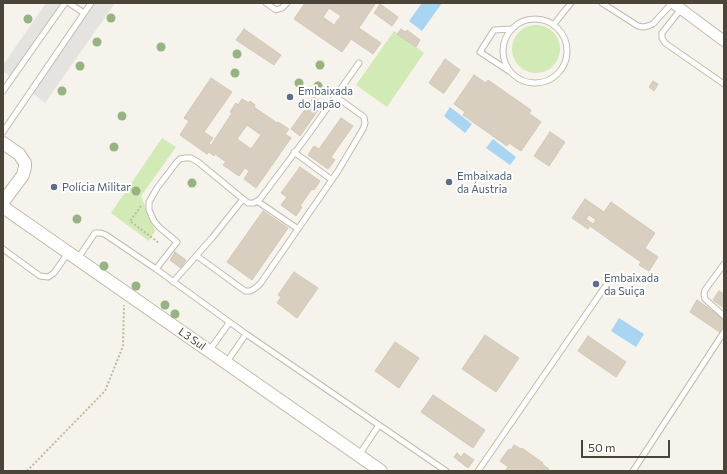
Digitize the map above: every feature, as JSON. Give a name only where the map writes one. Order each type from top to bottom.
[{"type":"street","points":[[675,5],[724,41]]},
{"type":"street","points":[[3,143],[19,154],[25,163],[25,168],[23,175],[3,202]]},
{"type":"street","name":"L3 Sul","points":[[3,207],[381,471]]},
{"type":"lane","points":[[3,92],[65,3]]},
{"type":"lane","points":[[69,3],[84,14]]},
{"type":"lane","points":[[3,132],[91,3]]},
{"type":"lane","points":[[266,3],[276,10],[282,8],[287,3]]},
{"type":"lane","points":[[554,24],[571,3]]},
{"type":"lane","points":[[602,3],[638,26],[643,27],[653,24],[675,5]]},
{"type":"lane","points":[[675,5],[662,33],[662,38],[665,43],[724,84]]},
{"type":"lane","points":[[532,18],[547,20],[554,24],[560,29],[564,36],[568,51],[567,59],[560,72],[554,78],[539,83],[532,83],[517,78],[507,66],[503,51],[504,43],[511,29],[524,20],[532,18]]},
{"type":"lane","points":[[511,29],[494,30],[480,52],[511,72]]},
{"type":"lane","points":[[156,269],[177,242],[154,222],[149,210],[149,202],[157,188],[176,163],[180,159],[191,158],[243,199],[251,203],[257,201],[260,199],[359,63]]},
{"type":"lane","points":[[196,256],[245,291],[250,291],[260,284],[332,180],[364,129],[366,123],[364,116],[335,96]]},
{"type":"lane","points":[[294,152],[332,180]]},
{"type":"lane","points":[[173,282],[243,199]]},
{"type":"lane","points":[[257,201],[298,229]]},
{"type":"lane","points":[[3,249],[40,276],[48,277],[95,233],[106,235],[156,269],[230,323],[446,471]]},
{"type":"lane","points":[[724,264],[705,290],[704,294],[705,299],[724,316]]},
{"type":"lane","points":[[478,471],[610,278]]},
{"type":"lane","points":[[209,351],[230,323]]},
{"type":"lane","points":[[633,471],[724,332]]},
{"type":"lane","points":[[226,363],[246,334]]},
{"type":"lane","points":[[359,455],[379,425]]},
{"type":"path","points":[[28,471],[105,391],[123,346],[124,292]]},
{"type":"green space","points":[[531,25],[541,25],[553,32],[560,44],[560,54],[553,66],[541,73],[531,73],[523,69],[516,62],[512,54],[512,44],[516,36],[523,29]]},
{"type":"green space","points":[[394,31],[424,53],[387,107],[356,85]]},
{"type":"green space","points":[[162,138],[176,147],[141,196],[155,231],[149,241],[111,213]]},
{"type":"shaded area","points":[[46,3],[68,3],[15,80],[3,71],[3,65]]},
{"type":"shaded area","points":[[95,3],[115,3],[45,103],[32,93]]},
{"type":"water","points":[[422,3],[442,3],[422,31],[409,21]]},
{"type":"water","points":[[450,107],[472,124],[465,133],[444,116]]},
{"type":"water","points":[[493,139],[516,157],[510,165],[486,148]]},
{"type":"water","points":[[619,318],[644,334],[636,347],[611,331]]},
{"type":"building","points":[[305,3],[373,3],[375,4],[359,28],[381,43],[373,54],[351,39],[342,52],[294,19]],"holes":[[[329,8],[341,16],[334,25],[323,17]]]},
{"type":"building","points":[[380,4],[398,17],[392,26],[374,13]]},
{"type":"building","points":[[244,29],[281,55],[274,65],[236,40]]},
{"type":"building","points":[[401,29],[405,32],[407,30],[420,40],[416,47],[397,34]]},
{"type":"building","points":[[445,59],[460,70],[443,93],[429,83]]},
{"type":"building","points":[[474,75],[486,83],[488,80],[531,110],[529,113],[541,122],[521,151],[509,143],[507,146],[463,115],[465,112],[454,104]]},
{"type":"building","points":[[211,78],[232,92],[204,132],[213,138],[209,143],[211,145],[232,113],[230,112],[236,103],[238,105],[242,99],[249,103],[250,101],[255,105],[254,107],[277,123],[278,122],[289,129],[285,134],[291,138],[256,188],[244,179],[249,171],[245,168],[239,176],[223,165],[226,162],[215,154],[214,156],[209,152],[207,154],[180,135],[189,121],[184,118]],"holes":[[[247,125],[261,135],[251,149],[237,139]]]},
{"type":"building","points":[[653,81],[658,84],[654,91],[649,87]]},
{"type":"building","points":[[314,97],[323,103],[300,136],[291,129]]},
{"type":"building","points":[[341,118],[353,126],[331,157],[335,160],[328,169],[308,155],[314,146],[319,149]]},
{"type":"building","points":[[550,132],[565,142],[549,166],[534,156]]},
{"type":"building","points":[[300,167],[320,181],[314,190],[312,189],[300,206],[302,207],[296,216],[281,205],[287,197],[281,193]]},
{"type":"building","points":[[585,199],[604,212],[611,202],[655,233],[645,248],[658,257],[649,271],[639,265],[641,262],[590,226],[588,229],[572,218]],"holes":[[[589,215],[596,220],[593,224],[586,219]]]},
{"type":"building","points":[[263,211],[288,228],[252,280],[227,262]]},
{"type":"building","points":[[175,252],[186,260],[181,268],[170,260]]},
{"type":"building","points":[[294,272],[318,288],[297,318],[277,303],[281,297],[278,295]]},
{"type":"building","points":[[719,291],[724,294],[724,308],[713,300]]},
{"type":"building","points":[[697,300],[724,319],[724,328],[721,333],[690,312]]},
{"type":"building","points":[[485,335],[519,358],[496,392],[462,369]]},
{"type":"building","points":[[588,336],[626,362],[616,377],[578,351]]},
{"type":"building","points":[[395,342],[419,358],[399,388],[375,371]]},
{"type":"building","points":[[433,395],[485,430],[473,448],[421,412]]},
{"type":"building","points":[[514,445],[521,449],[522,448],[543,463],[542,464],[549,469],[548,471],[505,471],[508,467],[500,461]]},
{"type":"building","points":[[457,453],[461,457],[464,453],[474,460],[468,468],[454,457]]},
{"type":"place","name":"Embaixada do Japão","points":[[290,97]]},
{"type":"place","name":"Embaixada da Áustria","points":[[449,182]]},
{"type":"place","name":"Polícia Militar","points":[[54,187]]},
{"type":"place","name":"Embaixada da Suiça","points":[[596,284]]}]
